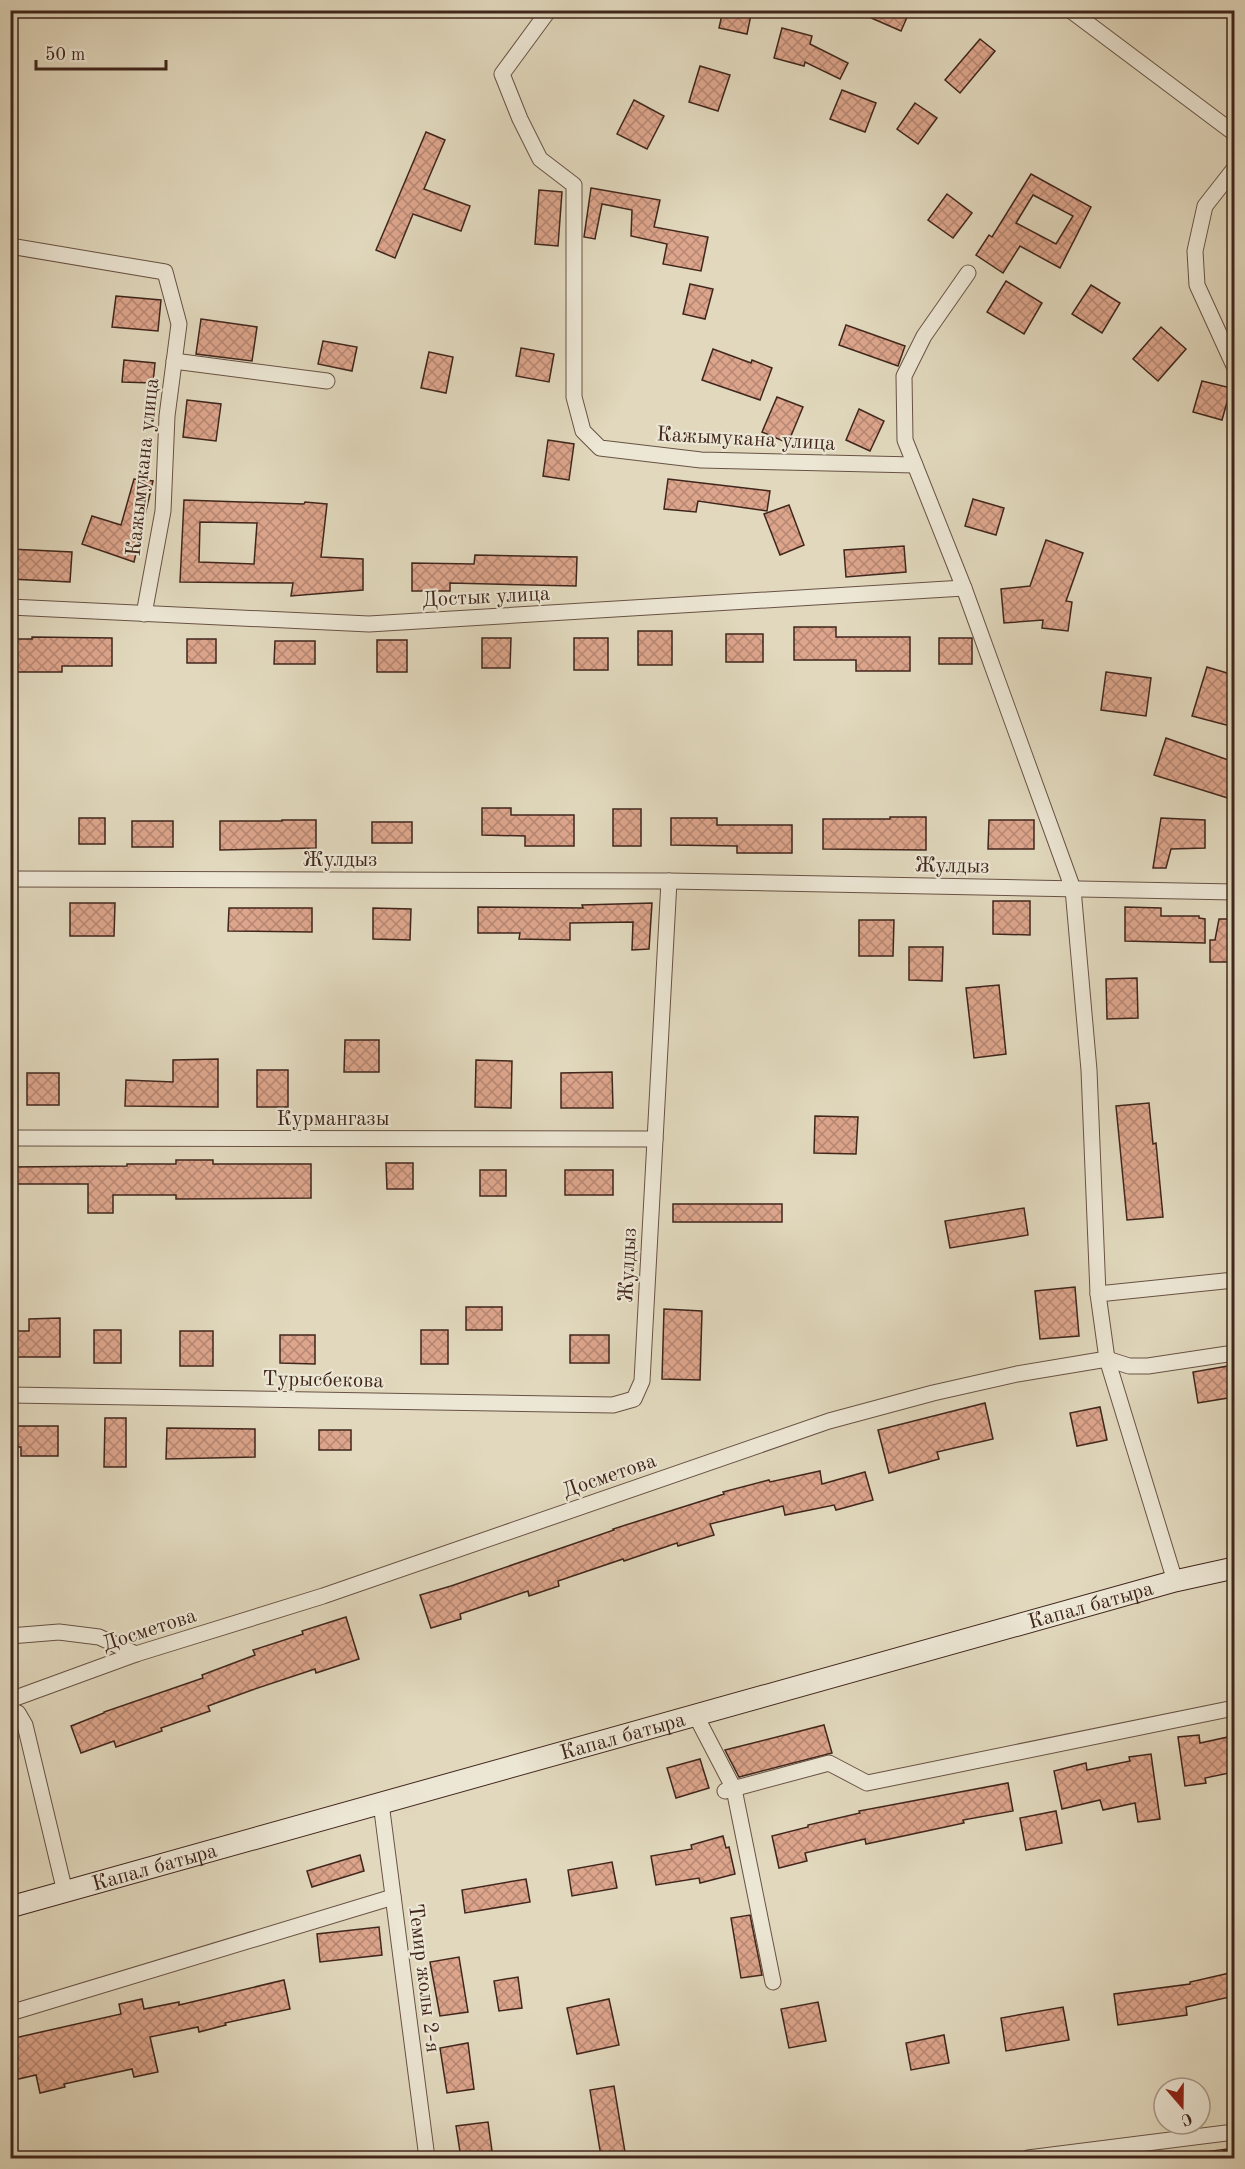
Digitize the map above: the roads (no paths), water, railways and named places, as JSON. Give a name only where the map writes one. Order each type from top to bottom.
[{"type":"main road","name":"Капал батыра","points":[[10,1907],[1175,1581],[1234,1568]]},
{"type":"street","name":"Кажымукана улица","points":[[549,10],[502,74],[520,119],[540,159],[574,186],[574,397],[583,431],[600,448],[701,460],[915,465]]},
{"type":"street","points":[[1070,10],[1234,133]]},
{"type":"street","points":[[1234,169],[1205,206],[1195,251],[1197,285],[1234,366]]},
{"type":"street","name":"Кажымукана улица","points":[[10,246],[165,272],[179,324],[167,416],[163,511],[144,614]]},
{"type":"street","points":[[968,273],[924,336],[904,376],[905,440],[964,588],[1073,889],[1089,1070],[1098,1293],[1107,1359],[1175,1581]]},
{"type":"street","name":"Кажымукана улица","points":[[174,361],[327,381]]},
{"type":"street","name":"Достык улица","points":[[10,607],[369,624],[964,588]]},
{"type":"street","name":"Жулдыз","points":[[10,879],[669,881],[1234,892]]},
{"type":"street","name":"Жулдыз","points":[[634,1399],[642,1380],[669,881]]},
{"type":"street","name":"Курмангазы","points":[[10,1138],[655,1140]]},
{"type":"street","points":[[1098,1293],[1234,1280]]},
{"type":"street","name":"Досметова","points":[[10,1700],[136,1654],[323,1596],[829,1421],[933,1393],[1017,1374],[1107,1359],[1129,1366],[1148,1366],[1234,1353]]},
{"type":"street","name":"Турысбекова","points":[[10,1395],[613,1405],[634,1399]]},
{"type":"street","points":[[10,1636],[59,1632],[99,1637],[136,1654]]},
{"type":"street","points":[[729,1790],[829,1763],[867,1783],[1234,1708]]},
{"type":"street","points":[[10,1710],[18,1713],[25,1725],[65,1892]]},
{"type":"street","points":[[696,1716],[729,1790],[772,1982]]},
{"type":"street","name":"Темир жолы 2-я","points":[[381,1803],[427,2158]]},
{"type":"street","points":[[10,2013],[393,1897]]},
{"type":"street","points":[[1028,2158],[1234,2132]]},
{"type":"railway","points":[[1181,2158],[1234,2151]]}]
